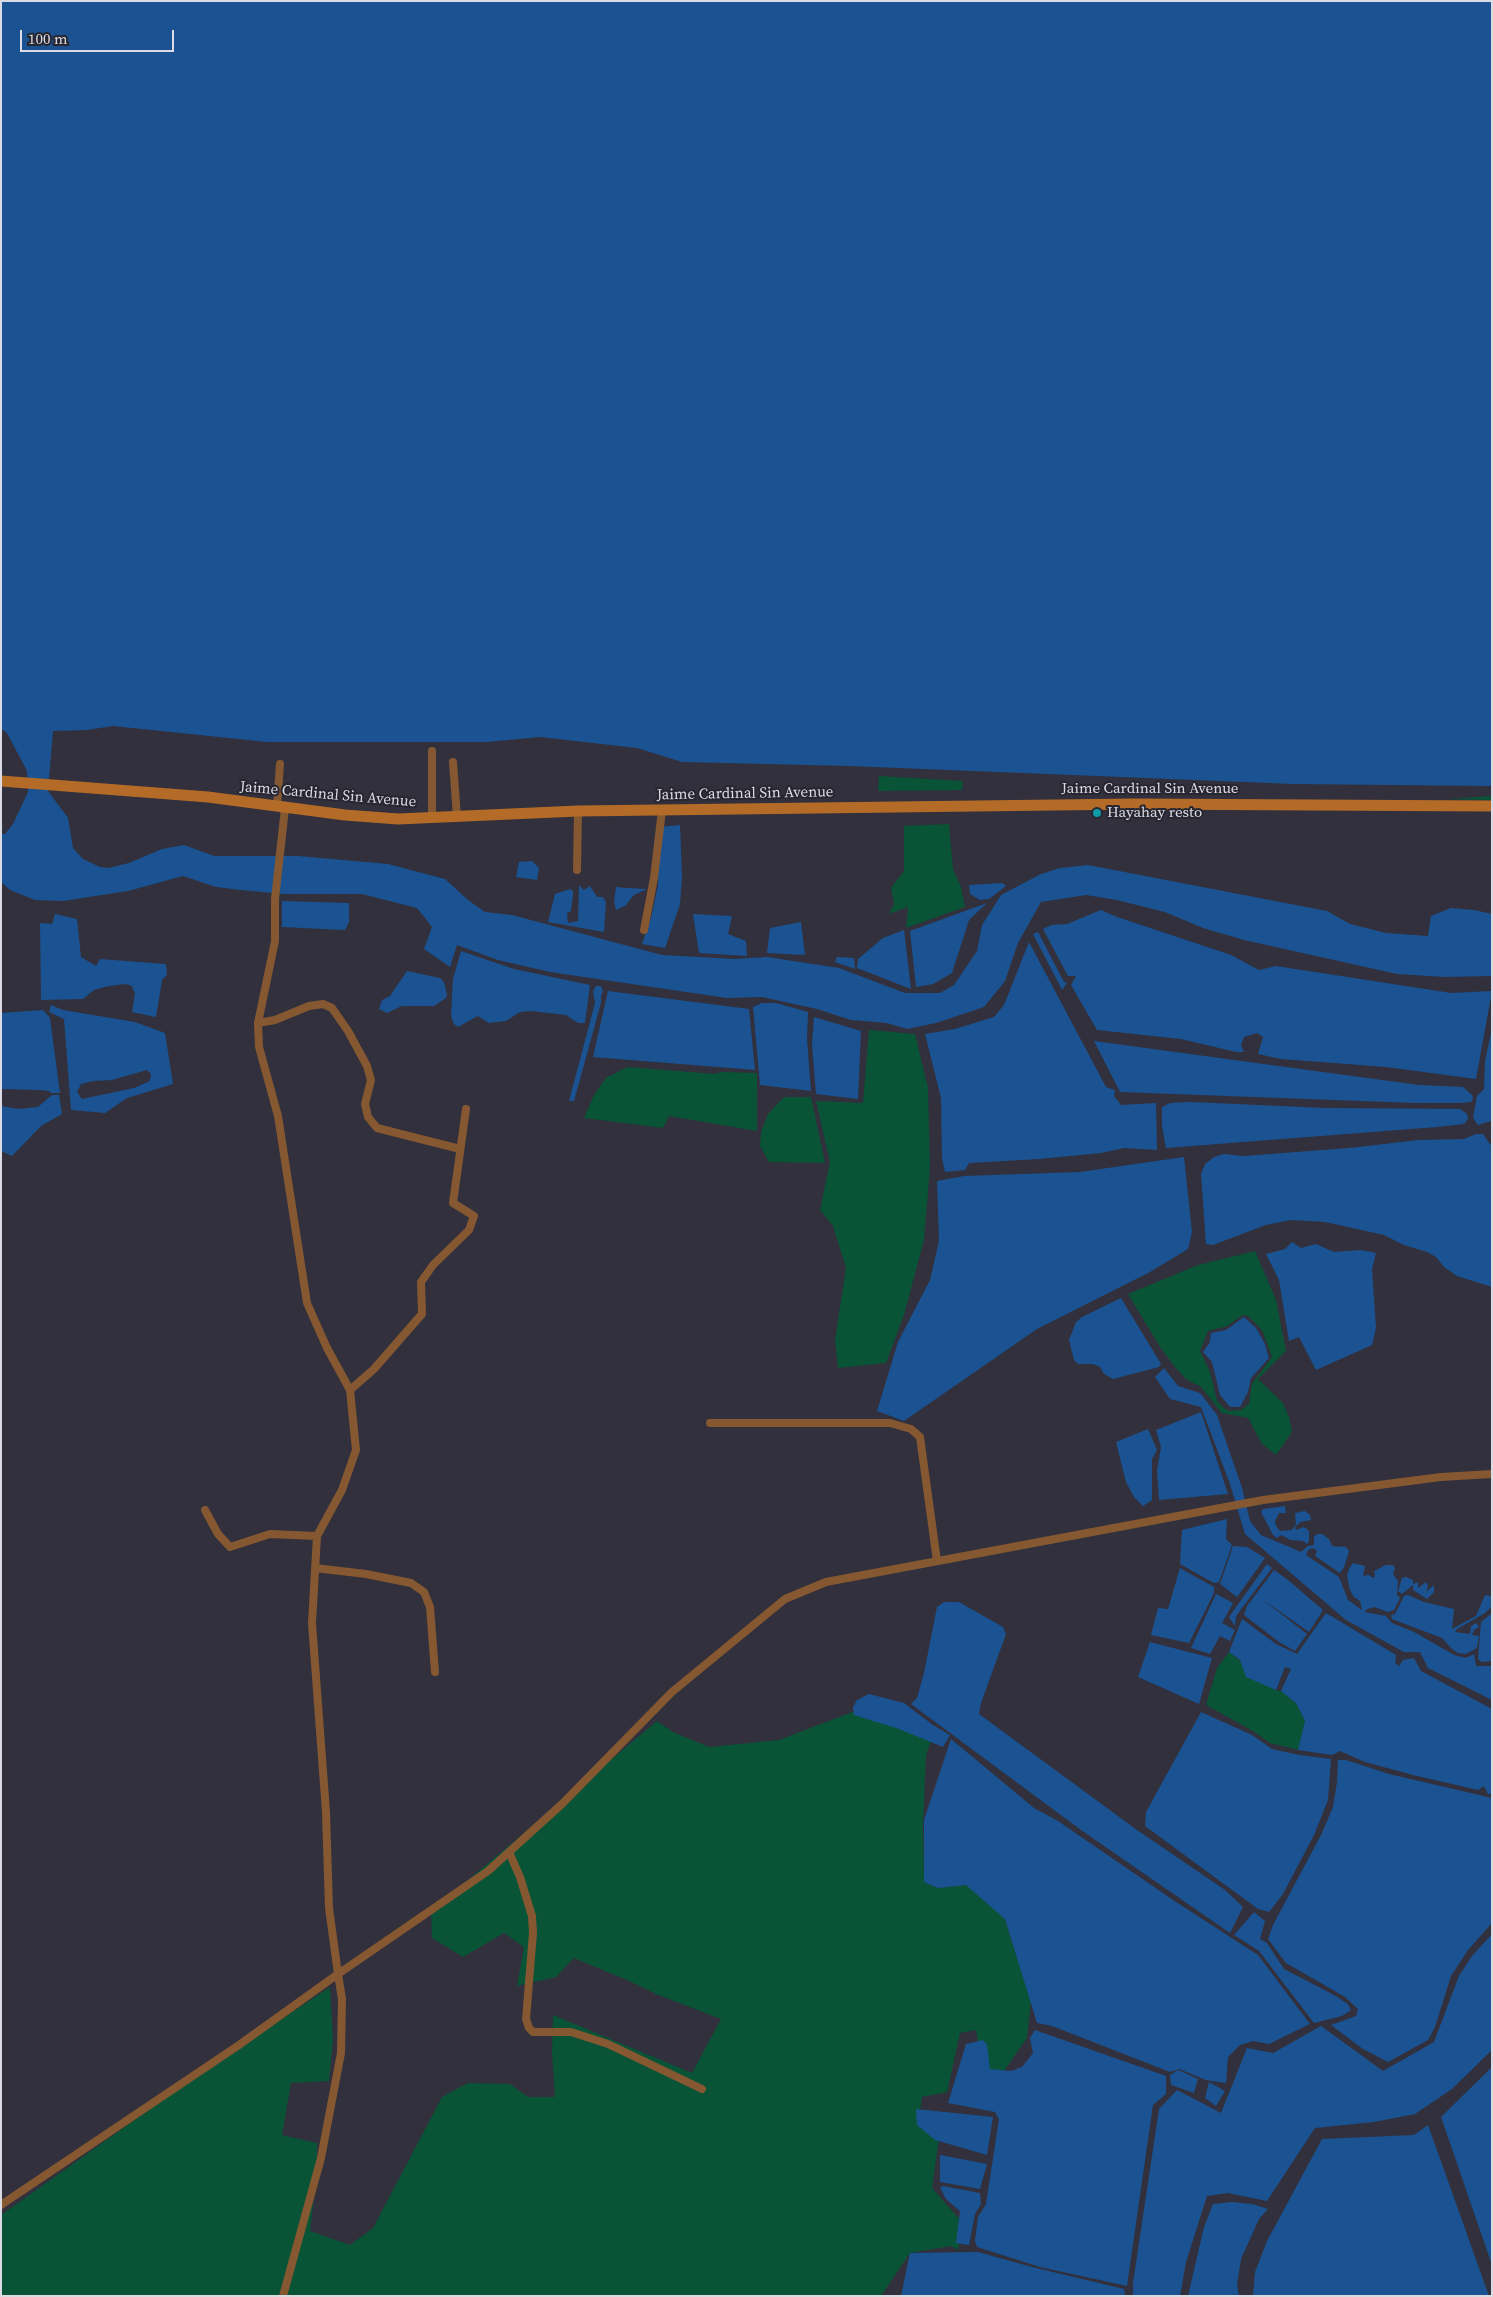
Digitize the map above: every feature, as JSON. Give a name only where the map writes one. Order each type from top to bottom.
[{"type":"main road","name":"Jaime Cardinal Sin Avenue","points":[[1,781],[208,797],[281,807],[398,819],[457,818],[578,811],[1215,803],[1492,806]]},
{"type":"street","points":[[432,752],[432,819]]},
{"type":"street","points":[[453,762],[457,818]]},
{"type":"street","points":[[280,764],[280,860],[275,899],[275,942],[258,1023],[260,1047],[278,1116],[307,1302],[327,1348],[350,1390],[356,1450],[342,1490],[317,1536],[312,1623],[326,1812],[329,1908],[342,2006],[341,2053],[321,2158],[283,2296]]},
{"type":"street","points":[[644,930],[654,878],[662,810]]},
{"type":"street","points":[[577,870],[578,811]]},
{"type":"street","points":[[258,1023],[275,1020],[309,1006],[323,1004],[332,1008],[348,1030],[367,1066],[371,1080],[365,1104],[368,1117],[377,1128],[460,1149]]},
{"type":"street","points":[[350,1390],[374,1369],[422,1314],[421,1282],[434,1265],[470,1230],[474,1216],[452,1203],[466,1109]]},
{"type":"street","points":[[710,1423],[890,1422],[911,1428],[920,1437],[937,1561]]},
{"type":"street","points":[[1,2205],[239,2045],[488,1871],[562,1804],[672,1692],[785,1599],[826,1582],[1263,1500],[1441,1477],[1492,1474]]},
{"type":"street","points":[[205,1510],[218,1534],[230,1547],[270,1534],[317,1536]]},
{"type":"street","points":[[314,1568],[366,1574],[410,1583],[424,1592],[430,1607],[434,1672]]},
{"type":"street","points":[[509,1852],[520,1876],[532,1916],[533,1932],[526,2019],[529,2028],[533,2032],[571,2032],[608,2044],[702,2088]]},
{"type":"green space","points":[[879,776],[963,781],[962,790],[878,791]]},
{"type":"green space","points":[[1492,796],[1492,800],[1447,799]]},
{"type":"green space","points":[[949,824],[953,869],[961,887],[965,907],[906,928],[908,907],[889,914],[894,904],[891,888],[904,871],[904,826]]},
{"type":"green space","points":[[869,1030],[915,1034],[928,1088],[930,1167],[924,1240],[904,1315],[886,1363],[838,1368],[835,1340],[846,1268],[833,1226],[820,1210],[830,1162],[816,1101],[863,1103]]},
{"type":"green space","points":[[627,1067],[715,1074],[721,1072],[757,1073],[757,1131],[669,1116],[663,1128],[584,1118],[594,1095],[606,1078]]},
{"type":"green space","points":[[784,1097],[811,1097],[825,1163],[769,1162],[760,1146],[761,1132],[768,1114]]},
{"type":"green space","points":[[1255,1251],[1276,1300],[1286,1351],[1258,1379],[1283,1403],[1289,1417],[1292,1432],[1276,1455],[1262,1444],[1248,1418],[1222,1413],[1201,1387],[1186,1379],[1160,1347],[1128,1294],[1198,1265]],"holes":[[[1243,1315],[1248,1316],[1262,1330],[1272,1357],[1252,1384],[1249,1404],[1241,1410],[1229,1411],[1217,1401],[1210,1372],[1200,1351],[1208,1331],[1227,1326]]]},
{"type":"green space","points":[[1229,1652],[1275,1690],[1281,1691],[1296,1703],[1305,1721],[1298,1750],[1270,1743],[1253,1731],[1206,1705],[1217,1668]]},
{"type":"green space","points":[[863,1708],[932,1738],[926,1755],[923,1826],[924,1882],[938,1888],[966,1885],[1003,1914],[1031,2001],[1027,2038],[987,2095],[976,2030],[960,2033],[947,2092],[922,2097],[919,2117],[939,2138],[932,2188],[962,2222],[958,2250],[951,2246],[910,2253],[881,2296],[1,2296],[1,2215],[202,2072],[330,1987],[333,2040],[329,2081],[291,2083],[282,2135],[317,2143],[317,2171],[310,2231],[350,2245],[373,2228],[442,2097],[468,2083],[510,2084],[528,2097],[555,2097],[552,2053],[553,2015],[692,2073],[721,2019],[656,1994],[574,1958],[556,1977],[517,1986],[524,1947],[504,1933],[463,1957],[432,1938],[431,1911],[657,1721],[673,1732],[709,1747],[779,1740]]},
{"type":"water","points":[[1,1],[1492,1],[1492,786],[1294,784],[850,766],[682,762],[637,748],[540,737],[487,742],[267,742],[113,726],[87,730],[53,731],[48,791],[68,818],[73,848],[83,859],[100,867],[109,868],[129,863],[162,849],[184,845],[214,856],[298,856],[388,864],[445,879],[468,900],[485,912],[512,915],[662,955],[735,959],[767,957],[839,968],[905,993],[940,993],[954,985],[977,951],[982,925],[1001,895],[1041,874],[1060,868],[1088,865],[1327,911],[1350,924],[1386,933],[1428,936],[1431,916],[1451,908],[1492,914],[1492,976],[1445,977],[1397,974],[1244,940],[1203,928],[1165,912],[1117,900],[1086,895],[1041,902],[1018,943],[1005,981],[984,1007],[936,1023],[907,1029],[887,1023],[851,1020],[817,1009],[762,997],[727,998],[550,972],[498,960],[457,945],[450,967],[424,949],[432,927],[417,908],[362,894],[284,894],[241,890],[216,887],[183,876],[128,891],[63,901],[35,900],[10,890],[1,882],[1,834],[5,834],[13,824],[28,792],[27,771],[7,733],[1,729]]},
{"type":"water","points":[[680,825],[682,877],[680,904],[665,948],[642,944],[651,918],[658,885],[659,827]]},
{"type":"water","points":[[532,861],[539,868],[537,880],[516,877],[519,862]]},
{"type":"water","points":[[1002,883],[1006,886],[989,899],[980,900],[970,894],[969,885]]},
{"type":"water","points":[[579,885],[584,890],[590,886],[597,897],[603,897],[606,902],[604,932],[548,922],[555,894],[570,889],[573,891],[573,895],[571,911],[567,913],[568,923],[578,921]]},
{"type":"water","points":[[616,887],[647,889],[634,895],[625,906],[616,910],[614,902]]},
{"type":"water","points":[[282,901],[349,903],[349,922],[345,930],[282,927]]},
{"type":"water","points":[[987,903],[969,920],[952,973],[933,984],[916,987],[910,931]]},
{"type":"water","points":[[1101,910],[1231,955],[1259,970],[1276,966],[1451,993],[1492,991],[1476,1079],[1386,1067],[1281,1059],[1258,1054],[1263,1037],[1257,1033],[1244,1037],[1241,1045],[1244,1052],[1236,1052],[1181,1039],[1097,1030],[1071,985],[1076,976],[1068,976],[1043,929],[1052,925],[1067,924]]},
{"type":"water","points":[[55,914],[77,919],[81,957],[96,966],[100,959],[166,964],[167,975],[162,980],[156,1017],[132,1012],[135,994],[132,986],[126,984],[94,990],[83,999],[41,1000],[40,923],[52,924]]},
{"type":"water","points":[[693,914],[732,916],[728,934],[746,941],[747,956],[699,953]]},
{"type":"water","points":[[801,922],[805,955],[767,953],[770,928]]},
{"type":"water","points":[[904,930],[911,989],[857,968],[858,959],[883,938]]},
{"type":"water","points":[[1038,932],[1064,982],[1067,983],[1062,990],[1033,934]]},
{"type":"water","points":[[1029,942],[1106,1087],[1115,1090],[1114,1096],[1121,1105],[1156,1103],[1157,1150],[1124,1148],[1101,1153],[1039,1159],[969,1163],[965,1170],[945,1172],[942,1158],[941,1098],[925,1034],[955,1029],[994,1017],[1004,1005]]},
{"type":"water","points":[[461,951],[514,969],[590,985],[585,1023],[578,1023],[566,1015],[531,1011],[520,1012],[506,1021],[489,1023],[478,1016],[458,1027],[454,1024],[451,1016],[453,979]]},
{"type":"water","points":[[837,957],[854,958],[855,969],[835,962]]},
{"type":"water","points":[[407,971],[440,978],[444,982],[446,998],[434,1006],[402,1006],[387,1013],[379,1009],[382,1000],[390,996]]},
{"type":"water","points":[[596,986],[601,986],[603,991],[601,1003],[574,1101],[569,1101],[595,1003],[593,991]]},
{"type":"water","points":[[608,991],[749,1009],[755,1070],[593,1057]]},
{"type":"water","points":[[762,1003],[776,1003],[808,1012],[807,1039],[811,1091],[760,1085],[753,1007]]},
{"type":"water","points":[[51,1005],[63,1010],[135,1022],[165,1033],[173,1084],[127,1098],[105,1113],[71,1110],[64,1019],[49,1012]],"holes":[[[147,1070],[151,1074],[150,1081],[134,1088],[82,1099],[77,1092],[81,1084],[93,1081],[112,1080]]]},
{"type":"water","points":[[43,1010],[50,1018],[60,1093],[39,1090],[1,1089],[1,1013]]},
{"type":"water","points":[[814,1017],[861,1031],[858,1099],[816,1094],[812,1044]]},
{"type":"water","points":[[1492,1028],[1492,1115],[1491,1121],[1478,1125],[1473,1118],[1477,1096],[1484,1089],[1485,1061]]},
{"type":"water","points":[[1094,1041],[1419,1085],[1463,1087],[1472,1095],[1473,1099],[1471,1102],[1459,1103],[1415,1103],[1120,1092]]},
{"type":"water","points":[[52,1095],[59,1095],[62,1114],[41,1126],[12,1156],[1,1151],[1,1106],[18,1109],[38,1107]]},
{"type":"water","points":[[1190,1102],[1326,1108],[1460,1109],[1467,1114],[1468,1119],[1464,1124],[1437,1127],[1166,1148],[1162,1126],[1162,1107],[1170,1103]]},
{"type":"water","points":[[1476,1134],[1483,1134],[1492,1147],[1492,1287],[1457,1276],[1444,1267],[1436,1257],[1384,1235],[1325,1222],[1291,1220],[1266,1225],[1213,1245],[1206,1244],[1201,1174],[1205,1164],[1214,1157],[1224,1154],[1244,1156],[1349,1148],[1419,1140],[1464,1139]]},
{"type":"water","points":[[1184,1157],[1192,1232],[1188,1249],[1150,1272],[1037,1329],[904,1421],[877,1411],[898,1342],[930,1280],[939,1241],[937,1181],[964,1176],[1080,1172]]},
{"type":"water","points":[[1292,1242],[1301,1248],[1316,1244],[1334,1252],[1361,1250],[1376,1253],[1372,1269],[1376,1328],[1372,1345],[1316,1370],[1299,1337],[1289,1341],[1279,1280],[1266,1254],[1285,1249]]},
{"type":"water","points":[[1121,1298],[1161,1364],[1159,1367],[1113,1379],[1104,1374],[1100,1367],[1093,1364],[1078,1364],[1074,1360],[1069,1340],[1076,1322],[1082,1317]]},
{"type":"water","points":[[1244,1317],[1256,1328],[1265,1344],[1269,1358],[1251,1378],[1248,1392],[1240,1407],[1230,1407],[1220,1395],[1212,1362],[1203,1352],[1210,1342],[1211,1333],[1226,1330]]},
{"type":"water","points":[[1164,1368],[1178,1386],[1200,1393],[1217,1415],[1242,1488],[1250,1521],[1261,1535],[1301,1552],[1308,1546],[1314,1545],[1314,1537],[1317,1534],[1322,1534],[1329,1539],[1332,1546],[1346,1547],[1349,1551],[1340,1573],[1315,1556],[1317,1551],[1313,1548],[1308,1550],[1306,1555],[1339,1577],[1348,1600],[1362,1610],[1360,1601],[1354,1597],[1350,1590],[1347,1576],[1353,1563],[1365,1566],[1363,1576],[1369,1575],[1373,1578],[1375,1576],[1374,1571],[1386,1565],[1393,1565],[1395,1568],[1393,1574],[1398,1581],[1397,1595],[1400,1598],[1394,1610],[1388,1612],[1374,1607],[1367,1609],[1365,1612],[1386,1616],[1392,1623],[1414,1632],[1454,1655],[1466,1658],[1474,1654],[1476,1666],[1492,1666],[1492,1700],[1428,1668],[1420,1652],[1404,1652],[1346,1620],[1245,1534],[1230,1484],[1201,1407],[1170,1399],[1155,1377]]},
{"type":"water","points":[[1201,1412],[1228,1494],[1159,1500],[1157,1471],[1161,1447],[1156,1430]]},
{"type":"water","points":[[1148,1429],[1157,1450],[1152,1459],[1152,1500],[1143,1506],[1134,1497],[1126,1482],[1116,1442]]},
{"type":"water","points":[[1285,1506],[1286,1513],[1279,1513],[1275,1521],[1276,1526],[1280,1531],[1292,1530],[1296,1524],[1295,1513],[1305,1511],[1310,1515],[1311,1520],[1300,1522],[1295,1527],[1296,1530],[1304,1527],[1309,1531],[1309,1541],[1307,1544],[1303,1541],[1291,1540],[1281,1535],[1277,1538],[1273,1535],[1261,1512],[1263,1509]]},
{"type":"water","points":[[1227,1519],[1226,1539],[1232,1545],[1219,1582],[1214,1583],[1180,1564],[1182,1530]]},
{"type":"water","points":[[1233,1546],[1247,1547],[1265,1558],[1237,1597],[1220,1584]]},
{"type":"water","points":[[1267,1564],[1272,1568],[1236,1616],[1235,1626],[1229,1617]]},
{"type":"water","points":[[1180,1568],[1214,1587],[1214,1593],[1189,1643],[1151,1635],[1158,1608],[1168,1609]]},
{"type":"water","points":[[1274,1570],[1323,1610],[1309,1632],[1262,1599],[1307,1634],[1295,1651],[1279,1642],[1244,1615],[1247,1606]]},
{"type":"water","points":[[1406,1577],[1413,1580],[1413,1584],[1418,1582],[1418,1588],[1426,1582],[1428,1586],[1426,1592],[1434,1585],[1434,1592],[1427,1599],[1413,1590],[1413,1585],[1402,1594],[1398,1591],[1402,1578]]},
{"type":"water","points":[[1216,1594],[1233,1603],[1222,1623],[1235,1630],[1230,1641],[1220,1636],[1210,1654],[1191,1648]]},
{"type":"water","points":[[1408,1595],[1424,1602],[1454,1609],[1452,1629],[1476,1616],[1485,1595],[1492,1596],[1492,1606],[1485,1613],[1455,1632],[1470,1634],[1471,1626],[1476,1623],[1479,1627],[1474,1630],[1472,1635],[1479,1636],[1477,1648],[1466,1654],[1458,1653],[1442,1638],[1392,1619],[1391,1615],[1395,1614],[1404,1596]]},
{"type":"water","points":[[944,1602],[959,1602],[1003,1627],[1006,1634],[981,1703],[979,1714],[1137,1830],[1225,1890],[1243,1907],[1230,1933],[1081,1830],[911,1704],[917,1698],[924,1673],[937,1607]]},
{"type":"water","points":[[1326,1613],[1396,1655],[1395,1663],[1399,1666],[1403,1660],[1414,1658],[1421,1671],[1492,1709],[1492,1794],[1488,1794],[1484,1786],[1478,1790],[1413,1775],[1365,1762],[1340,1751],[1332,1755],[1298,1750],[1305,1721],[1296,1703],[1281,1691],[1291,1669],[1285,1667],[1276,1690],[1246,1677],[1240,1660],[1229,1652],[1242,1619],[1276,1644],[1297,1654]]},
{"type":"water","points":[[1492,1613],[1492,1661],[1482,1662],[1478,1659],[1481,1622]]},
{"type":"water","points":[[1150,1642],[1212,1658],[1199,1704],[1138,1677]]},
{"type":"water","points":[[869,1694],[904,1703],[950,1735],[943,1747],[899,1729],[854,1715],[853,1707],[857,1700]]},
{"type":"water","points":[[1201,1712],[1252,1735],[1272,1749],[1331,1759],[1328,1800],[1314,1835],[1283,1894],[1269,1912],[1258,1909],[1145,1826],[1146,1812]]},
{"type":"water","points":[[951,1739],[1034,1808],[1058,1821],[1176,1902],[1258,1955],[1310,2024],[1269,2044],[1253,2041],[1240,2045],[1228,2057],[1226,2083],[1206,2080],[1179,2069],[1170,2072],[1052,2026],[1037,2023],[1005,1919],[966,1885],[938,1888],[924,1882],[924,1820]]},
{"type":"water","points":[[1338,1760],[1346,1760],[1389,1774],[1492,1798],[1492,1923],[1468,1950],[1451,1976],[1435,2027],[1428,2040],[1388,2062],[1363,2049],[1331,2025],[1356,2016],[1358,2009],[1345,1997],[1286,1963],[1268,1939],[1273,1925],[1321,1835],[1333,1807]]},
{"type":"water","points":[[1254,1912],[1265,1921],[1260,1939],[1267,1943],[1284,1969],[1334,1995],[1348,2004],[1351,2010],[1342,2016],[1314,2023],[1259,1951],[1234,1935]]},
{"type":"water","points":[[1492,1934],[1492,2050],[1452,2089],[1415,2114],[1374,2122],[1315,2128],[1267,2201],[1228,2193],[1207,2196],[1186,2262],[1180,2296],[1133,2296],[1133,2283],[1159,2109],[1177,2090],[1221,2113],[1247,2048],[1273,2053],[1321,2026],[1383,2071],[1434,2042],[1459,1976],[1472,1956]]},
{"type":"water","points":[[1035,2030],[1166,2076],[1166,2094],[1153,2105],[1127,2286],[1040,2267],[977,2247],[975,2241],[978,2217],[986,2204],[999,2119],[995,2112],[948,2103],[966,2044],[983,2040],[987,2045],[990,2069],[1011,2071],[1022,2067],[1033,2053],[1030,2038]]},
{"type":"water","points":[[1492,2067],[1492,2265],[1441,2117]]},
{"type":"water","points":[[1178,2070],[1198,2079],[1194,2093],[1171,2085],[1170,2075]]},
{"type":"water","points":[[1209,2082],[1225,2091],[1216,2106],[1205,2098]]},
{"type":"water","points":[[916,2109],[993,2117],[987,2155],[935,2140],[917,2125]]},
{"type":"water","points":[[1428,2125],[1489,2296],[1253,2296],[1255,2272],[1267,2241],[1322,2139],[1414,2135]]},
{"type":"water","points":[[940,2155],[987,2164],[980,2189],[940,2182]]},
{"type":"water","points":[[940,2187],[980,2193],[981,2204],[975,2214],[969,2245],[956,2243],[960,2211],[946,2199]]},
{"type":"water","points":[[1232,2202],[1252,2204],[1268,2209],[1259,2219],[1241,2259],[1237,2285],[1239,2296],[1188,2296],[1204,2227],[1213,2204]]},
{"type":"water","points":[[978,2252],[1124,2289],[1125,2296],[901,2296],[910,2253]]},
{"type":"place","name":"Hayahay resto","points":[[1097,813]]}]
